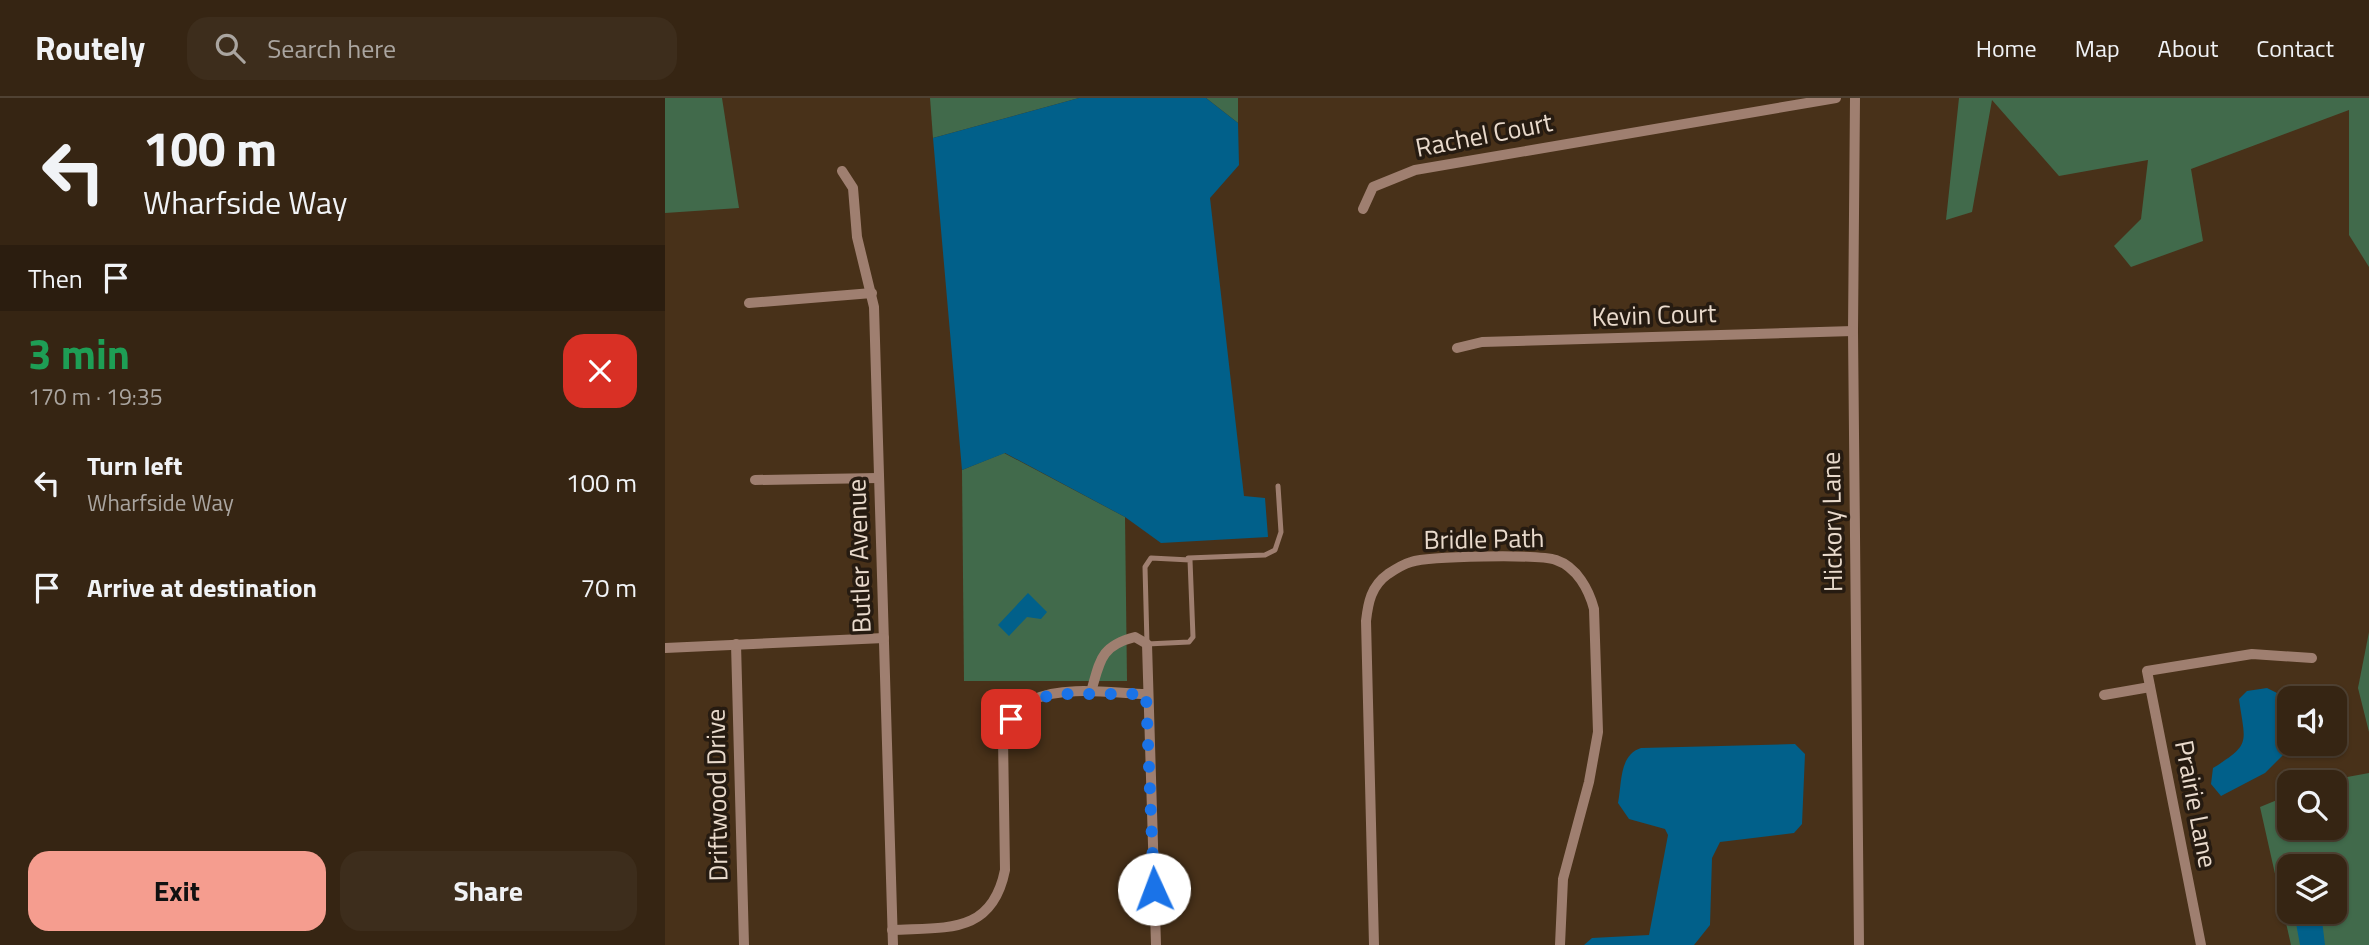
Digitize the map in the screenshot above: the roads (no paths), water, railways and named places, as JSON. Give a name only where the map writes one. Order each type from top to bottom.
[{"type":"street","name":"Rachel Court","points":[[1363,209],[1373,187],[1415,170],[1836,98]]},
{"type":"street","name":"Hickory Lane","points":[[1855,98],[1853,331],[1859,945]]},
{"type":"street","name":"Butler Avenue","points":[[842,171],[853,188],[857,237],[872,293],[893,945]]},
{"type":"street","points":[[749,303],[872,293]]},
{"type":"street","name":"Kevin Court","points":[[1457,348],[1482,342],[1853,331]]},
{"type":"street","points":[[755,480],[878,478]]},
{"type":"street","name":"Bridle Path","points":[[1374,945],[1366,621],[1369,600],[1386,575],[1412,561],[1515,556],[1556,560],[1570,569],[1590,594],[1594,610],[1598,732],[1589,782],[1563,879],[1560,945]]},
{"type":"street","points":[[1091,692],[1101,658],[1113,644],[1135,637],[1147,644],[1146,694],[1156,945]]},
{"type":"street","points":[[665,648],[884,638]]},
{"type":"street","name":"Driftwood Drive","points":[[736,644],[744,945]]},
{"type":"street","name":"Prairie Lane","points":[[2201,945],[2147,671],[2252,654],[2312,658]]},
{"type":"street","points":[[2104,695],[2150,688]]},
{"type":"street","points":[[892,930],[955,926],[971,921],[992,906],[1001,890],[1005,870],[1003,738],[1011,719],[1031,700],[1058,694],[1091,692],[1146,694]]},
{"type":"lane","points":[[1188,558],[1191,563],[1193,637],[1184,643],[1147,644],[1146,562],[1151,558],[1265,555],[1275,550],[1281,532],[1278,486]]},
{"type":"water","points":[[1079,98],[1206,98],[1238,123],[1239,165],[1210,198],[1244,496],[1265,498],[1268,537],[1161,543],[1125,517],[1005,453],[962,470],[933,138]]},
{"type":"water","points":[[1028,593],[1047,612],[1041,619],[1027,617],[1009,636],[998,625]]},
{"type":"water","points":[[2267,688],[2277,693],[2277,756],[2282,756],[2265,773],[2221,796],[2211,784],[2213,768],[2234,753],[2243,741],[2239,699],[2247,691]]},
{"type":"water","points":[[1795,744],[1805,754],[1802,824],[1794,833],[1720,842],[1712,858],[1710,925],[1694,945],[1584,945],[1592,938],[1649,935],[1668,835],[1665,829],[1629,819],[1618,803],[1625,763],[1634,752],[1641,748]]},
{"type":"water","points":[[2296,924],[2322,924],[2325,945],[2300,945]]}]
